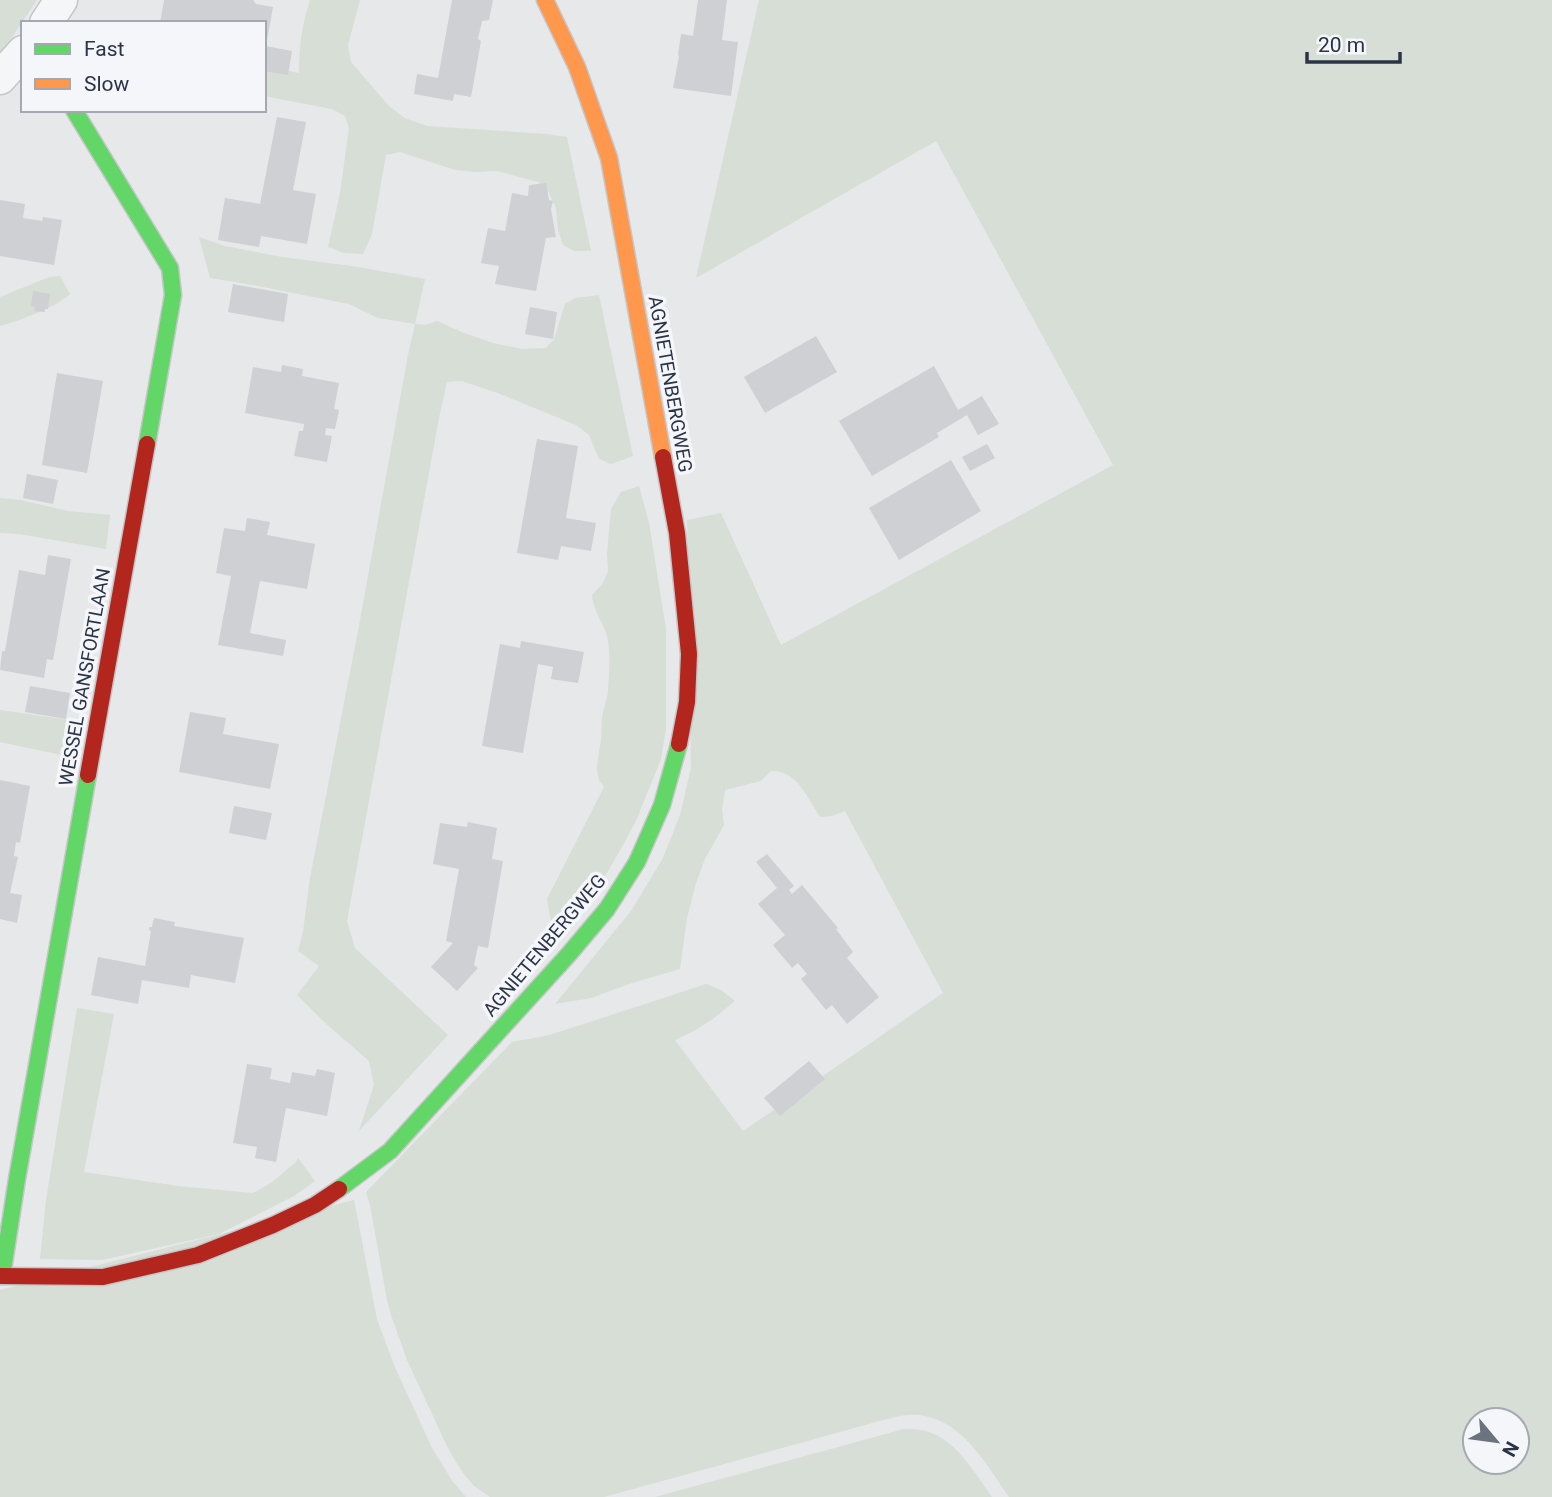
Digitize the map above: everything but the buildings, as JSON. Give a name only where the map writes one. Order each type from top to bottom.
[{"type":"street","points":[[47,21],[61,0]]},
{"type":"street","name":"AGNIETENBERGWEG","points":[[1,1276],[103,1277],[198,1255],[315,1205],[353,1180],[390,1150],[607,909],[638,862],[663,805],[687,702],[689,654],[677,533],[609,158],[577,67],[545,0]]},
{"type":"street","points":[[0,78],[21,54]]},
{"type":"street","name":"WESSEL GANSFORTLAAN","points":[[1,1276],[173,295],[170,268],[75,112]]},
{"type":"shaded area","points":[[0,0],[37,0],[21,21],[0,55]]},
{"type":"shaded area","points":[[310,0],[360,0],[348,45],[351,62],[389,106],[405,118],[427,126],[567,137],[591,251],[574,251],[563,245],[558,230],[556,208],[548,191],[538,182],[497,171],[455,170],[400,152],[386,155],[372,234],[363,254],[344,253],[328,247],[340,193],[349,128],[345,116],[332,109],[266,96],[266,66],[299,73],[305,18]]},
{"type":"shaded area","points":[[759,0],[1552,0],[1552,1497],[1009,1497],[963,1437],[939,1421],[915,1415],[887,1419],[604,1497],[490,1497],[473,1485],[454,1459],[407,1360],[387,1300],[366,1192],[512,1042],[550,1035],[706,984],[721,990],[735,1001],[713,1019],[675,1040],[743,1131],[943,993],[845,811],[820,817],[794,780],[788,775],[771,771],[761,781],[725,790],[722,810],[724,825],[705,859],[696,883],[687,918],[680,969],[591,998],[555,1004],[631,911],[663,858],[680,815],[691,768],[687,520],[721,513],[781,645],[1113,465],[936,141],[696,278]]},
{"type":"shaded area","points":[[199,237],[225,246],[282,257],[425,279],[415,324],[378,318],[349,304],[210,278]]},
{"type":"shaded area","points":[[60,276],[70,294],[64,299],[47,309],[0,326],[0,297],[49,277]]},
{"type":"shaded area","points":[[599,295],[633,456],[611,464],[599,459],[589,435],[576,425],[462,381],[447,382],[347,921],[355,948],[448,1035],[359,1131],[374,1085],[369,1061],[297,995],[319,966],[298,951],[415,324],[425,325],[437,321],[493,343],[522,349],[546,348],[554,339],[565,304],[575,298]]},
{"type":"shaded area","points":[[639,486],[649,523],[666,629],[666,729],[661,759],[636,821],[602,881],[554,939],[547,899],[604,787],[598,776],[597,765],[608,691],[609,649],[592,595],[603,583],[608,571],[611,509],[621,492]]},
{"type":"shaded area","points":[[0,498],[68,511],[110,515],[106,549],[0,533]]},
{"type":"shaded area","points":[[0,710],[77,721],[71,757],[0,742]]},
{"type":"shaded area","points":[[77,1008],[114,1014],[84,1172],[178,1186],[253,1193],[271,1183],[298,1158],[315,1181],[294,1196],[219,1234],[102,1260],[40,1259],[46,1200]]},
{"type":"shaded area","points":[[354,1200],[377,1319],[394,1365],[432,1448],[453,1482],[466,1497],[0,1497],[0,1290]]},
{"type":"shaded area","points":[[904,1429],[934,1434],[946,1441],[966,1461],[992,1497],[655,1497]]},
{"type":"traffic: fast","points":[[75,112],[170,268],[173,295],[147,444]]},
{"type":"traffic: fast","points":[[339,1189],[390,1151],[607,909],[637,862],[662,805],[679,744]]},
{"type":"traffic: fast","points":[[2,1276],[88,775]]},
{"type":"traffic: slow","points":[[545,0],[577,67],[609,158],[663,457]]},
{"type":"traffic: jam","points":[[88,775],[147,444]]},
{"type":"traffic: jam","points":[[663,457],[677,533],[689,654],[687,702],[679,744]]},
{"type":"traffic: jam","points":[[0,1276],[103,1277],[198,1255],[273,1225],[315,1205],[339,1189]]}]
